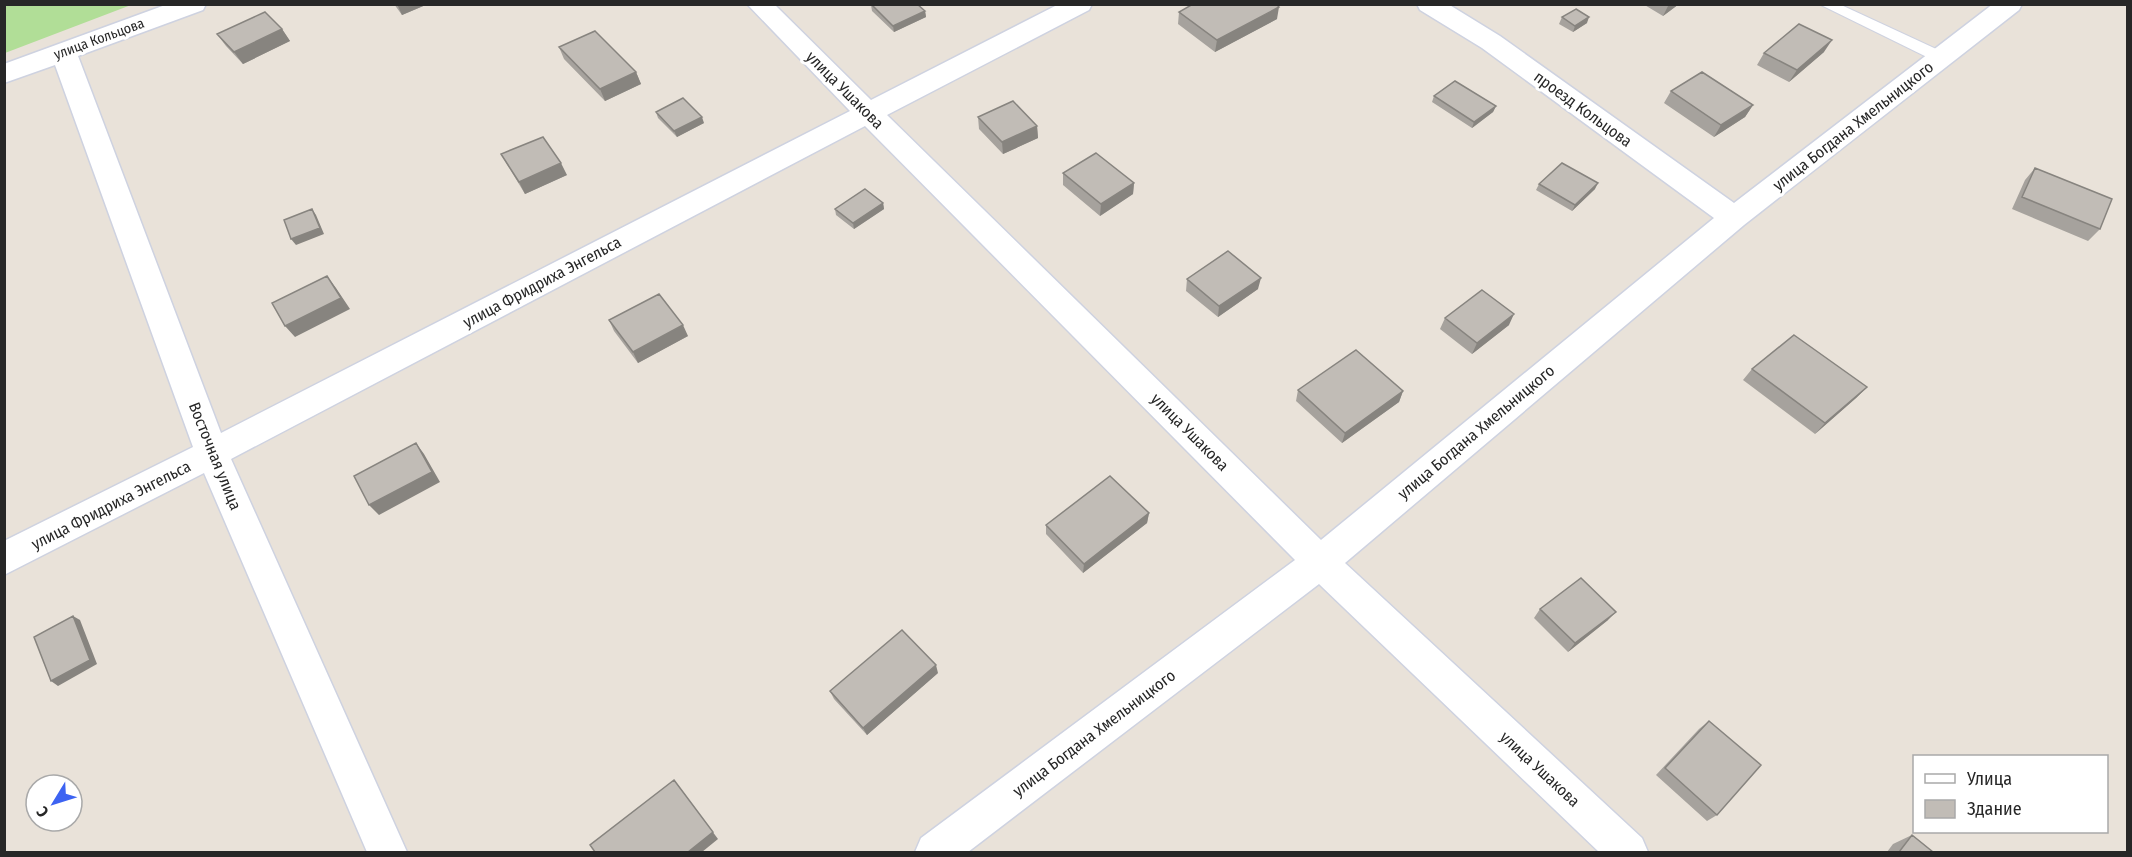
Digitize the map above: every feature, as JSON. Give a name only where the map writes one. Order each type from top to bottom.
[{"type":"street","name":"улица Кольцова","points":[[4,74],[194,4]]},
{"type":"street","name":"улица Ушакова","points":[[759,4],[1320,562],[1628,852]]},
{"type":"street","name":"улица Фридриха Энгельса","points":[[4,559],[212,454],[1080,4]]},
{"type":"street","name":"проезд Кольцова","points":[[1429,4],[1491,42],[1734,218]]},
{"type":"street","name":"улица Богдана Хмельницкого","points":[[935,852],[1320,562],[1734,218],[2010,4]]},
{"type":"street","name":"Восточная улица","points":[[63,52],[212,454],[387,852]]},
{"type":"lane","points":[[1826,4],[1942,58]]},
{"type":"green space","points":[[5,4],[131,4],[131,5],[5,53]]},
{"type":"building","points":[[871,4],[917,4],[925,11],[893,26]]},
{"type":"building","points":[[1193,4],[1276,4],[1279,7],[1217,40],[1179,12]]},
{"type":"building","points":[[1576,9],[1589,17],[1575,26],[1562,17]]},
{"type":"building","points":[[265,12],[282,29],[234,52],[217,34]]},
{"type":"building","points":[[1799,24],[1832,40],[1797,70],[1764,53]]},
{"type":"building","points":[[595,31],[636,72],[600,89],[559,47]]},
{"type":"building","points":[[1702,72],[1753,105],[1721,125],[1671,91]]},
{"type":"building","points":[[1455,81],[1496,106],[1474,122],[1434,96]]},
{"type":"building","points":[[683,98],[702,117],[674,131],[656,112]]},
{"type":"building","points":[[1013,101],[1037,126],[1002,142],[978,117]]},
{"type":"building","points":[[543,137],[561,163],[519,182],[501,154]]},
{"type":"building","points":[[1096,153],[1134,183],[1101,204],[1063,173]]},
{"type":"building","points":[[1562,163],[1598,183],[1575,205],[1539,184]]},
{"type":"building","points":[[2035,168],[2112,199],[2100,229],[2022,197]]},
{"type":"building","points":[[865,189],[883,203],[853,223],[835,209]]},
{"type":"building","points":[[312,209],[320,228],[291,239],[284,220]]},
{"type":"building","points":[[1228,251],[1261,278],[1219,306],[1187,279]]},
{"type":"building","points":[[327,276],[341,298],[285,326],[272,303]]},
{"type":"building","points":[[1482,290],[1514,314],[1477,343],[1445,318]]},
{"type":"building","points":[[659,294],[683,325],[633,352],[609,320]]},
{"type":"building","points":[[1794,335],[1867,387],[1825,423],[1752,369]]},
{"type":"building","points":[[1356,350],[1403,391],[1345,433],[1298,390]]},
{"type":"building","points":[[416,443],[432,472],[369,505],[354,476]]},
{"type":"building","points":[[1110,476],[1149,513],[1084,564],[1046,525]]},
{"type":"building","points":[[1581,578],[1616,612],[1575,643],[1540,609]]},
{"type":"building","points":[[73,616],[90,660],[51,681],[34,637]]},
{"type":"building","points":[[902,630],[936,665],[863,728],[830,691]]},
{"type":"building","points":[[1709,721],[1761,765],[1717,815],[1665,768]]},
{"type":"building","points":[[674,780],[713,832],[688,852],[595,852],[590,845]]},
{"type":"building","points":[[1912,835],[1933,852],[1899,852]]}]
